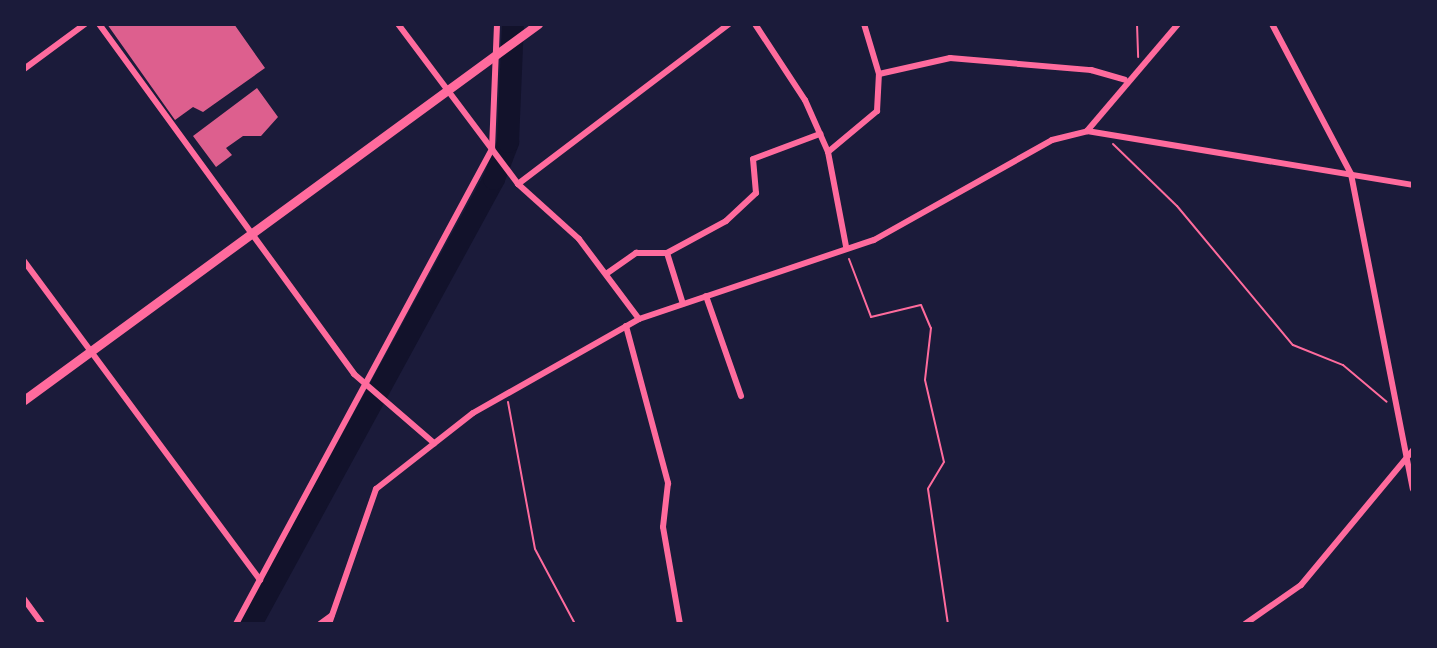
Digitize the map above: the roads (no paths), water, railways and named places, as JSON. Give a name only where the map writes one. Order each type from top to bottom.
[{"type":"main road","points":[[24,400],[445,89],[538,24]]},
{"type":"street","points":[[24,69],[85,24]]},
{"type":"street","points":[[99,24],[368,388],[434,443]]},
{"type":"street","points":[[398,24],[518,184],[606,274],[639,319]]},
{"type":"street","points":[[236,624],[368,388],[494,152],[497,24]]},
{"type":"street","points":[[518,184],[729,24]]},
{"type":"street","points":[[755,24],[828,152],[845,247]]},
{"type":"street","points":[[828,152],[877,111],[879,74],[864,24]]},
{"type":"street","points":[[1087,131],[1141,61],[1178,24]]},
{"type":"street","points":[[1272,24],[1351,174],[1393,408],[1413,489]]},
{"type":"street","points":[[879,74],[950,58],[1091,70],[1125,80]]},
{"type":"street","points":[[320,624],[330,620],[376,489],[506,392],[639,319],[845,247],[939,208],[1052,140],[1087,131],[1413,185]]},
{"type":"street","points":[[606,274],[636,253],[667,253],[752,200],[753,159],[820,134]]},
{"type":"street","points":[[667,253],[683,304]]},
{"type":"street","points":[[24,261],[260,580]]},
{"type":"street","points":[[706,296],[741,396]]},
{"type":"street","points":[[626,326],[668,483],[662,518],[680,624]]},
{"type":"street","points":[[1245,624],[1301,585],[1413,450]]},
{"type":"street","points":[[24,599],[42,624]]},
{"type":"waterway","points":[[251,624],[494,179],[508,142],[513,24]]}]
